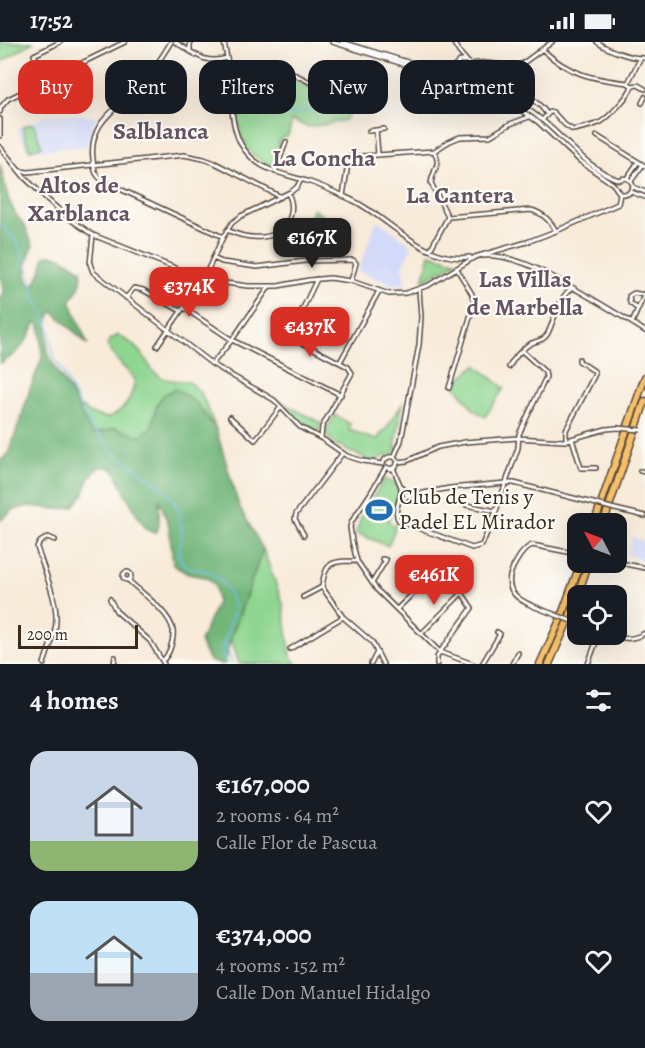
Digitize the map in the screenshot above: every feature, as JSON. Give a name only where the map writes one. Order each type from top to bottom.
[{"type":"highway","points":[[598,513],[645,377]]},
{"type":"highway","points":[[607,513],[645,401]]},
{"type":"highway","points":[[540,664],[560,620],[576,573]]},
{"type":"highway","points":[[549,664],[567,624],[585,573]]},
{"type":"street","points":[[36,60],[34,55],[60,42]]},
{"type":"street","points":[[88,60],[125,42]]},
{"type":"street","points":[[223,237],[105,182],[95,173],[92,154],[94,133],[101,123],[158,65],[173,42],[211,61],[227,58],[224,42]]},
{"type":"street","points":[[190,42],[190,51]]},
{"type":"street","points":[[332,42],[400,63]]},
{"type":"street","points":[[342,42],[401,60]]},
{"type":"street","points":[[453,42],[466,60]]},
{"type":"street","points":[[528,60],[552,42]]},
{"type":"street","points":[[597,42],[611,50],[640,59],[645,58]]},
{"type":"street","points":[[543,50],[564,66],[587,77],[638,85],[645,89]]},
{"type":"street","points":[[458,60],[459,52]]},
{"type":"street","points":[[543,120],[547,114],[553,112],[573,130],[586,128],[603,121],[629,94],[640,59]]},
{"type":"street","points":[[0,112],[8,99],[18,94]]},
{"type":"street","points":[[642,103],[645,97]]},
{"type":"street","points":[[535,102],[542,106],[547,114]]},
{"type":"street","points":[[234,114],[235,129],[240,143],[253,159],[266,168],[343,196],[361,205],[430,250],[461,258],[491,256],[523,264],[548,274],[645,331]]},
{"type":"street","points":[[527,114],[580,161],[616,187],[620,194],[625,195],[631,192],[633,187],[631,181],[627,178],[619,180],[588,162],[534,114]]},
{"type":"street","points":[[343,196],[348,158],[434,151],[460,137],[490,135],[530,116]]},
{"type":"street","points":[[0,119],[0,136]]},
{"type":"street","points":[[369,131],[384,129]]},
{"type":"street","points":[[376,130],[378,154]]},
{"type":"street","points":[[597,136],[644,165],[631,181]]},
{"type":"street","points":[[275,172],[286,142]]},
{"type":"street","points":[[0,147],[28,180],[59,210],[93,235],[204,278],[237,285],[269,287],[317,279],[337,279],[351,281],[389,294],[397,295],[419,290],[475,257],[527,242],[618,204],[620,194]]},
{"type":"street","points":[[434,151],[438,163],[431,183],[448,217]]},
{"type":"street","points":[[21,171],[178,155],[191,156],[215,163],[281,197]]},
{"type":"street","points":[[627,178],[638,162]]},
{"type":"street","points":[[28,172],[28,180]]},
{"type":"street","points":[[157,346],[204,278],[227,230],[241,216],[288,193],[297,187],[301,180]]},
{"type":"street","points":[[616,187],[619,180]]},
{"type":"street","points":[[633,187],[645,192]]},
{"type":"street","points":[[631,192],[645,197]]},
{"type":"street","points":[[227,230],[238,235],[259,238],[278,233],[284,228],[291,215],[292,202],[288,193]]},
{"type":"street","points":[[448,217],[531,210],[544,216],[556,231]]},
{"type":"street","points":[[430,250],[448,217]]},
{"type":"street","points":[[93,235],[91,269],[126,298],[212,364],[274,400],[300,428],[321,438],[342,454],[393,468]]},
{"type":"street","points":[[213,258],[222,262],[257,267],[305,261],[353,260],[356,263],[351,281]]},
{"type":"street","points":[[449,388],[474,304],[472,294],[456,268]]},
{"type":"street","points":[[317,279],[292,329],[293,334],[297,340],[340,362],[352,373],[322,427],[321,438]]},
{"type":"street","points":[[212,364],[269,287]]},
{"type":"street","points":[[126,298],[134,288],[143,290],[183,310],[232,340],[340,395]]},
{"type":"street","points":[[509,367],[517,354],[546,336],[567,291],[573,288]]},
{"type":"street","points":[[394,457],[401,441],[419,345],[419,290]]},
{"type":"street","points":[[340,362],[379,291]]},
{"type":"street","points":[[632,323],[638,309],[644,294],[634,293],[629,296],[630,303],[638,309]]},
{"type":"street","points":[[393,468],[402,492],[396,513],[399,521],[472,548],[479,547],[484,542],[496,511],[518,448],[518,438],[546,374],[522,351]]},
{"type":"street","points":[[566,441],[566,430],[596,374],[579,359]]},
{"type":"street","points":[[230,417],[255,440],[281,407]]},
{"type":"street","points":[[393,468],[398,462],[407,461],[438,447],[465,442],[518,438],[566,441],[606,429],[643,431]]},
{"type":"street","points":[[572,439],[581,468],[596,468]]},
{"type":"street","points":[[304,535],[295,519],[296,514],[342,454]]},
{"type":"street","points":[[394,457],[387,457],[384,460],[384,466],[370,494],[352,521],[350,527],[357,561],[377,590],[440,652],[473,664]]},
{"type":"street","points":[[394,457],[398,462]]},
{"type":"street","points":[[640,471],[645,472]]},
{"type":"street","points":[[400,502],[408,496],[450,488],[514,483],[645,516]]},
{"type":"street","points":[[401,487],[408,496]]},
{"type":"street","points":[[466,505],[496,511]]},
{"type":"street","points":[[44,664],[55,632],[56,617],[37,547],[48,537],[55,540]]},
{"type":"street","points":[[567,552],[528,546],[514,564],[508,580],[517,597],[567,620]]},
{"type":"street","points":[[372,583],[386,560],[382,558]]},
{"type":"street","points":[[357,561],[341,561],[327,567],[323,574],[322,587],[343,617],[372,642],[383,664]]},
{"type":"street","points":[[627,564],[645,568]]},
{"type":"street","points":[[396,609],[432,575],[429,573]]},
{"type":"street","points":[[110,599],[116,611],[150,641],[163,663],[173,640],[172,627],[158,607],[128,580]]},
{"type":"street","points":[[421,634],[462,593],[465,580]]},
{"type":"street","points":[[303,597],[322,587]]},
{"type":"street","points":[[437,664],[440,652],[472,608],[462,593]]},
{"type":"street","points":[[290,649],[343,617]]},
{"type":"street","points":[[482,664],[500,634],[497,632]]},
{"type":"street","points":[[627,639],[636,638],[645,633]]},
{"type":"street","points":[[588,664],[595,645]]},
{"type":"street","points":[[371,664],[377,651]]},
{"type":"street","points":[[512,664],[518,653]]},
{"type":"street","points":[[114,664],[115,657]]},
{"type":"shaded area","points":[[51,115],[97,116],[86,146],[28,151],[17,128]]},
{"type":"shaded area","points":[[377,220],[412,245],[403,266],[405,284],[391,285],[358,271]]},
{"type":"shaded area","points":[[632,537],[645,541],[645,560],[627,555]]},
{"type":"green space","points":[[0,42],[33,42],[0,63]]},
{"type":"green space","points":[[296,80],[308,86],[308,114],[349,114],[345,120],[308,127],[292,120],[288,136],[278,142],[280,149],[274,167],[250,152],[245,145],[237,114],[296,114]]},
{"type":"green space","points":[[33,123],[42,146],[30,150],[22,127]]},
{"type":"green space","points":[[0,164],[8,198],[16,215],[25,226],[33,246],[26,271],[30,285],[33,285],[40,274],[45,256],[55,255],[81,270],[81,282],[70,301],[88,345],[54,312],[50,314],[47,343],[51,360],[93,434],[116,428],[140,436],[152,426],[157,404],[163,395],[174,389],[196,403],[216,429],[239,506],[263,549],[224,664],[210,661],[200,642],[217,602],[215,585],[206,577],[188,574],[173,565],[169,526],[159,499],[159,525],[155,533],[147,530],[139,518],[115,471],[108,467],[99,467],[90,477],[83,495],[73,507],[58,509],[29,506],[13,510],[0,521],[0,461],[8,454],[42,358],[40,324],[35,323],[22,347],[0,364],[0,302],[4,291],[0,273]]},
{"type":"green space","points":[[312,209],[316,210],[316,213],[321,213],[322,221],[336,224],[334,241],[306,237]]},
{"type":"green space","points":[[430,254],[458,262],[423,280]]},
{"type":"green space","points":[[118,335],[131,343],[143,355],[152,370],[164,379],[189,382],[201,393],[216,429],[196,403],[157,404],[152,426],[140,436],[117,430],[93,434],[87,427],[76,403],[91,414],[108,418],[124,407],[130,398],[135,380],[107,345]]},
{"type":"green space","points":[[476,365],[504,388],[485,417],[473,409],[454,384]]},
{"type":"green space","points":[[279,401],[321,423],[318,435],[300,425]]},
{"type":"green space","points":[[403,403],[395,447],[398,447],[392,455],[384,456],[375,462],[364,460],[364,457],[339,445],[337,447],[328,437],[326,431],[335,415],[350,424],[349,430],[376,440]]},
{"type":"green space","name":"Club de Tenis y Padel EL Mirador","points":[[384,479],[397,484],[398,496],[388,522],[396,526],[388,546],[356,533],[361,517]]},
{"type":"green space","points":[[263,549],[283,604],[291,657],[297,664],[239,664],[231,638]]},
{"type":"waterway","points":[[296,114],[308,111]]},
{"type":"waterway","points":[[284,114],[294,114]]},
{"type":"waterway","points":[[0,223],[18,243],[29,273],[34,298],[48,322],[54,358],[93,429],[115,454],[156,482],[168,493],[176,505],[180,516],[182,536],[179,555],[181,562],[188,567],[209,572],[226,588],[233,602],[234,612],[225,641],[232,664]]},
{"type":"waterway","points":[[225,642],[221,648],[227,664]]},
{"type":"place","name":"Club de Tenis y Padel EL Mirador","points":[[379,510]]},
{"type":"district","name":"Salblanca","points":[[161,131]]},
{"type":"district","name":"La Concha","points":[[324,158]]},
{"type":"district","name":"La Cantera","points":[[460,195]]},
{"type":"district","name":"Altos de Xarblanca","points":[[79,199]]},
{"type":"district","name":"Las Villas de Marbella","points":[[525,293]]}]
